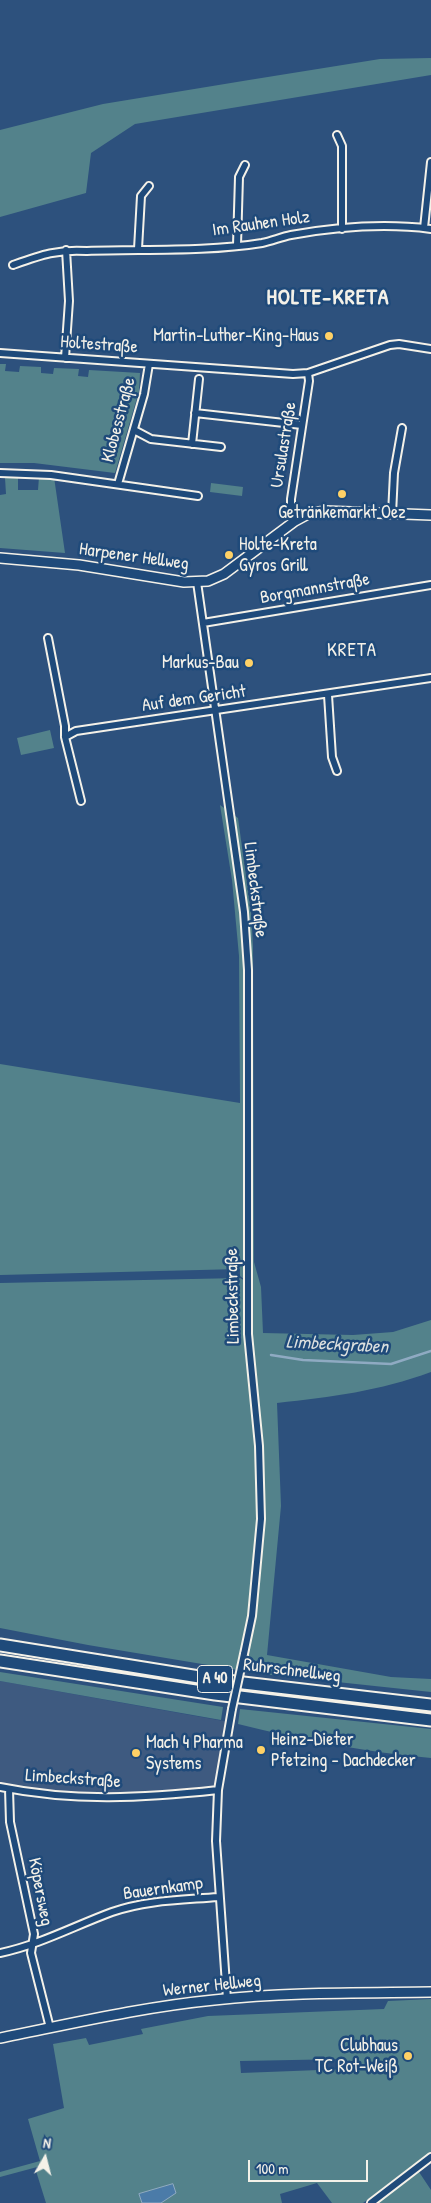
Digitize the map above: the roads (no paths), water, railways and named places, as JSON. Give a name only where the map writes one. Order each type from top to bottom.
[{"type":"highway","name":"Ruhrschnellweg","points":[[0,1646],[218,1680],[431,1705]]},
{"type":"highway","name":"Ruhrschnellweg","points":[[0,1661],[233,1696],[431,1720]]},
{"type":"street","points":[[337,135],[342,146],[342,229]]},
{"type":"street","points":[[428,228],[431,162]]},
{"type":"street","points":[[237,245],[239,177],[245,166]]},
{"type":"street","points":[[138,249],[141,196],[149,186]]},
{"type":"street","name":"Im Rauhen Holz","points":[[13,265],[55,251],[66,250],[237,245],[262,242],[289,235],[342,229],[391,226],[428,228]]},
{"type":"street","points":[[65,358],[69,301],[66,250]]},
{"type":"street","name":"Holtestraße","points":[[0,353],[275,373],[308,373],[390,345],[399,344],[431,349]]},
{"type":"street","name":"Klobesstraße","points":[[118,484],[134,430],[149,364]]},
{"type":"street","name":"Ursulastraße","points":[[295,521],[291,508],[291,499],[309,380],[308,373]]},
{"type":"street","points":[[192,444],[200,379]]},
{"type":"street","points":[[195,413],[302,425]]},
{"type":"street","points":[[392,514],[394,473],[402,428]]},
{"type":"street","points":[[134,430],[152,439],[220,447]]},
{"type":"street","name":"Klobesstraße","points":[[0,473],[51,474],[198,496]]},
{"type":"street","name":"Harpener Hellweg","points":[[0,558],[79,565],[197,582],[208,581],[224,574],[295,521],[314,512],[431,515]]},
{"type":"street","name":"Limbeckstraße","points":[[0,1788],[63,1796],[116,1798],[154,1797],[218,1790],[232,1709],[252,1616],[261,1519],[259,1446],[248,1334],[248,970],[244,912],[197,582]]},
{"type":"street","name":"Borgmannstraße","points":[[203,623],[431,585]]},
{"type":"street","points":[[48,638],[65,726],[65,737],[81,801]]},
{"type":"street","name":"Auf dem Gericht","points":[[65,737],[76,731],[328,695],[431,678]]},
{"type":"street","points":[[328,695],[332,757],[337,770]]},
{"type":"street","name":"Köpersweg","points":[[9,1789],[10,1822],[34,1934],[31,1953],[50,2028]]},
{"type":"street","points":[[218,1790],[216,1841],[218,1897],[227,1998]]},
{"type":"street","name":"Bauernkamp","points":[[0,1953],[32,1946],[104,1916],[131,1907],[149,1903],[218,1897]]},
{"type":"street","name":"Werner Hellweg","points":[[0,2038],[181,2004],[227,1998],[337,1993],[431,1992]]},
{"type":"street","points":[[371,2203],[431,2157]]},
{"type":"waterway","name":"Limbeckgraben","points":[[271,1355],[303,1360],[391,1364],[431,1351]]},
{"type":"place","name":"Martin-Luther-King-Haus","points":[[329,336]]},
{"type":"place","name":"Getränkemarkt Oez","points":[[342,494]]},
{"type":"place","name":"Holte-Kreta Gyros Grill","points":[[229,555]]},
{"type":"place","name":"Markus-Bau","points":[[249,663]]},
{"type":"place","name":"Heinz-Dieter Pfetzing - Dachdecker","points":[[261,1750]]},
{"type":"place","name":"Mach 4 Pharma Systems","points":[[136,1753]]},
{"type":"place","name":"Clubhaus TC Rot-Weiß","points":[[408,2056]]},
{"type":"district","name":"HOLTE-KRETA","points":[[328,298]]},
{"type":"district","name":"KRETA","points":[[352,651]]}]
